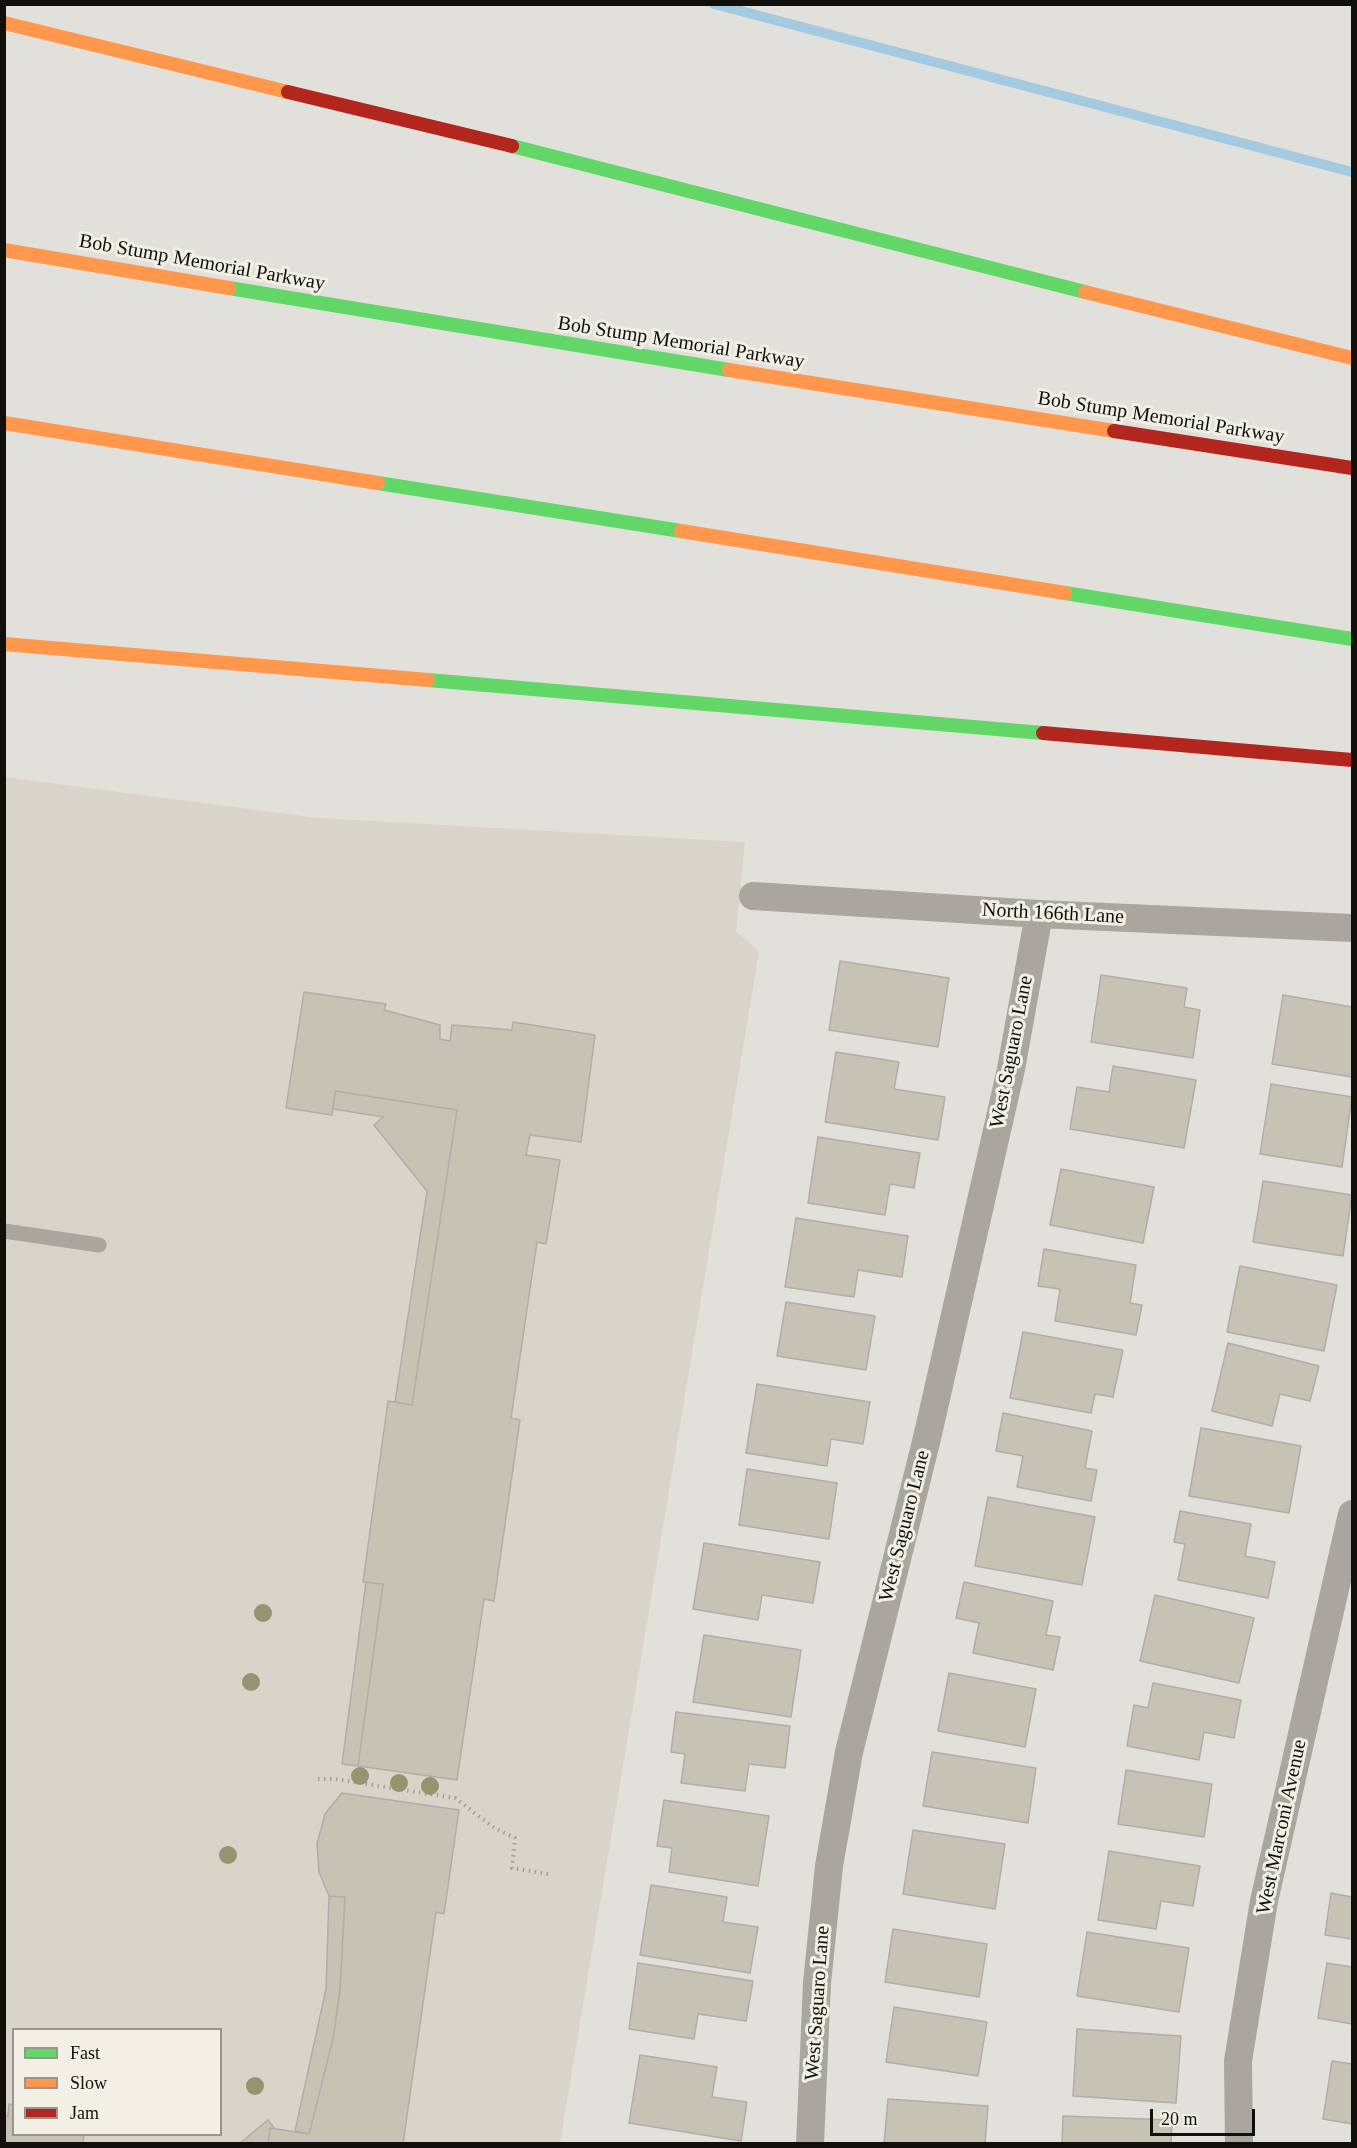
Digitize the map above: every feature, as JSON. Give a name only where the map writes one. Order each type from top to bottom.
[{"type":"highway","points":[[4,23],[553,156],[796,220],[1353,358]]},
{"type":"highway","name":"Bob Stump Memorial Parkway","points":[[4,250],[552,342],[1353,468]]},
{"type":"highway","points":[[4,423],[1353,639]]},
{"type":"highway","points":[[4,644],[1353,760]]},
{"type":"street","name":"North 166th Lane","points":[[753,896],[1039,914],[1353,928]]},
{"type":"street","name":"West Saguaro Lane","points":[[810,2144],[817,1983],[829,1866],[849,1752],[927,1438],[1008,1081],[1039,914]]},
{"type":"street","name":"West Marconi Avenue","points":[[1239,2144],[1238,2061],[1264,1901],[1353,1514]]},
{"type":"lane","points":[[4,1231],[99,1245]]},
{"type":"path","points":[[318,1779],[335,1779],[455,1798],[493,1827],[515,1838],[512,1868],[548,1874]]},
{"type":"shaded area","points":[[4,777],[318,818],[745,842],[736,931],[759,952],[560,2143],[5,2143]]},
{"type":"building","points":[[840,961],[949,978],[938,1047],[829,1030]]},
{"type":"building","points":[[1101,975],[1187,988],[1184,1007],[1200,1010],[1193,1058],[1091,1042]]},
{"type":"building","points":[[304,992],[386,1004],[384,1010],[440,1025],[440,1039],[450,1041],[452,1025],[512,1030],[513,1022],[595,1035],[581,1142],[530,1135],[526,1155],[560,1160],[546,1244],[537,1242],[511,1418],[520,1420],[494,1601],[484,1599],[457,1780],[358,1766],[383,1584],[363,1582],[388,1401],[412,1405],[457,1110],[335,1091],[332,1115],[286,1108]]},
{"type":"building","points":[[1283,995],[1352,1007],[1352,1077],[1272,1064]]},
{"type":"building","points":[[836,1052],[899,1062],[894,1089],[945,1097],[938,1140],[825,1122]]},
{"type":"building","points":[[1113,1066],[1196,1080],[1184,1148],[1070,1129],[1077,1087],[1109,1092]]},
{"type":"building","points":[[1271,1084],[1352,1097],[1342,1167],[1260,1154]]},
{"type":"building","points":[[335,1091],[457,1110],[412,1405],[395,1402],[427,1191],[374,1125],[383,1117],[333,1109]]},
{"type":"building","points":[[818,1137],[920,1153],[914,1188],[890,1184],[885,1215],[808,1203]]},
{"type":"building","points":[[1061,1169],[1154,1187],[1143,1243],[1050,1225]]},
{"type":"building","points":[[1263,1181],[1352,1195],[1343,1256],[1253,1242]]},
{"type":"building","points":[[796,1218],[908,1236],[902,1277],[858,1270],[854,1297],[785,1287]]},
{"type":"building","points":[[1044,1249],[1136,1265],[1130,1303],[1142,1305],[1136,1335],[1055,1321],[1060,1289],[1038,1286]]},
{"type":"building","points":[[1240,1266],[1337,1285],[1324,1351],[1227,1332]]},
{"type":"building","points":[[786,1302],[875,1316],[866,1370],[777,1356]]},
{"type":"building","points":[[1023,1332],[1123,1350],[1113,1397],[1095,1394],[1091,1413],[1010,1398]]},
{"type":"building","points":[[1228,1343],[1319,1366],[1310,1401],[1280,1394],[1272,1426],[1212,1411]]},
{"type":"building","points":[[757,1384],[870,1402],[863,1444],[831,1439],[827,1466],[746,1453]]},
{"type":"building","points":[[1003,1413],[1092,1431],[1085,1468],[1097,1470],[1091,1501],[1017,1487],[1023,1456],[996,1451]]},
{"type":"building","points":[[1201,1428],[1301,1446],[1289,1513],[1189,1496]]},
{"type":"building","points":[[747,1469],[837,1483],[829,1539],[739,1525]]},
{"type":"building","points":[[988,1497],[1095,1517],[1082,1585],[975,1566]]},
{"type":"building","points":[[1180,1511],[1251,1524],[1245,1556],[1275,1562],[1268,1598],[1178,1580],[1185,1544],[1174,1542]]},
{"type":"building","points":[[704,1543],[820,1562],[813,1603],[762,1595],[758,1620],[693,1609]]},
{"type":"building","points":[[366,1582],[383,1584],[358,1766],[342,1764]]},
{"type":"building","points":[[964,1582],[1053,1601],[1046,1635],[1060,1637],[1053,1670],[973,1653],[979,1623],[956,1618]]},
{"type":"building","points":[[1155,1595],[1254,1618],[1239,1683],[1140,1661]]},
{"type":"building","points":[[704,1635],[801,1650],[791,1717],[693,1702]]},
{"type":"building","points":[[949,1673],[1036,1689],[1025,1747],[938,1731]]},
{"type":"building","points":[[1153,1683],[1241,1700],[1234,1738],[1204,1732],[1199,1760],[1127,1746],[1134,1705],[1148,1708]]},
{"type":"building","points":[[676,1712],[790,1726],[785,1768],[749,1764],[745,1791],[681,1783],[685,1754],[671,1752]]},
{"type":"building","points":[[932,1752],[1036,1768],[1028,1823],[923,1806]]},
{"type":"building","points":[[1126,1770],[1212,1784],[1204,1837],[1118,1824]]},
{"type":"building","points":[[342,1793],[459,1810],[444,1914],[436,1912],[403,2144],[268,2144],[270,2128],[309,2134],[333,2039],[340,1991],[345,1897],[329,1896],[319,1872],[317,1844],[325,1814]]},
{"type":"building","points":[[664,1800],[769,1816],[758,1886],[669,1872],[672,1848],[657,1846]]},
{"type":"building","points":[[913,1830],[1005,1844],[995,1909],[903,1894]]},
{"type":"building","points":[[1109,1851],[1200,1866],[1193,1906],[1161,1901],[1156,1929],[1098,1920]]},
{"type":"building","points":[[651,1885],[727,1897],[723,1922],[758,1927],[750,1973],[640,1955]]},
{"type":"building","points":[[1331,1893],[1352,1897],[1352,1939],[1325,1935]]},
{"type":"building","points":[[329,1896],[345,1897],[340,1989],[333,2039],[309,2134],[295,2131],[326,1989]]},
{"type":"building","points":[[893,1929],[987,1944],[979,1997],[885,1982]]},
{"type":"building","points":[[1087,1932],[1189,1948],[1179,2012],[1077,1996]]},
{"type":"building","points":[[638,1963],[753,1981],[746,2021],[698,2014],[694,2039],[629,2029]]},
{"type":"building","points":[[1327,1963],[1352,1967],[1352,2024],[1318,2018]]},
{"type":"building","points":[[894,2007],[987,2022],[978,2076],[886,2062]]},
{"type":"building","points":[[1077,2029],[1181,2036],[1176,2103],[1073,2096]]},
{"type":"building","points":[[640,2055],[717,2067],[712,2097],[747,2102],[741,2141],[629,2123]]},
{"type":"building","points":[[1332,2061],[1352,2064],[1352,2124],[1323,2119]]},
{"type":"building","points":[[888,2099],[988,2106],[985,2144],[884,2144]]},
{"type":"building","points":[[9,2104],[12,2105],[12,2136],[84,2136],[83,2144],[4,2144],[4,2116],[8,2116]]},
{"type":"building","points":[[1063,2116],[1172,2120],[1171,2144],[1062,2144]]},
{"type":"building","points":[[268,2120],[275,2129],[270,2128],[268,2144],[239,2144]]},
{"type":"waterway","points":[[714,4],[1352,172]]},
{"type":"traffic: fast","points":[[512,146],[1085,292]]},
{"type":"traffic: fast","points":[[229,288],[729,370]]},
{"type":"traffic: fast","points":[[378,483],[681,531]]},
{"type":"traffic: fast","points":[[1065,593],[1352,639]]},
{"type":"traffic: fast","points":[[428,680],[1043,733]]},
{"type":"traffic: slow","points":[[4,23],[288,92]]},
{"type":"traffic: slow","points":[[4,250],[229,288]]},
{"type":"traffic: slow","points":[[1085,292],[1352,358]]},
{"type":"traffic: slow","points":[[729,370],[1114,431]]},
{"type":"traffic: slow","points":[[4,423],[378,483]]},
{"type":"traffic: slow","points":[[681,531],[1065,593]]},
{"type":"traffic: slow","points":[[4,644],[428,680]]},
{"type":"traffic: jam","points":[[288,92],[512,146]]},
{"type":"traffic: jam","points":[[1114,431],[1352,468]]},
{"type":"traffic: jam","points":[[1043,733],[1352,760]]}]
